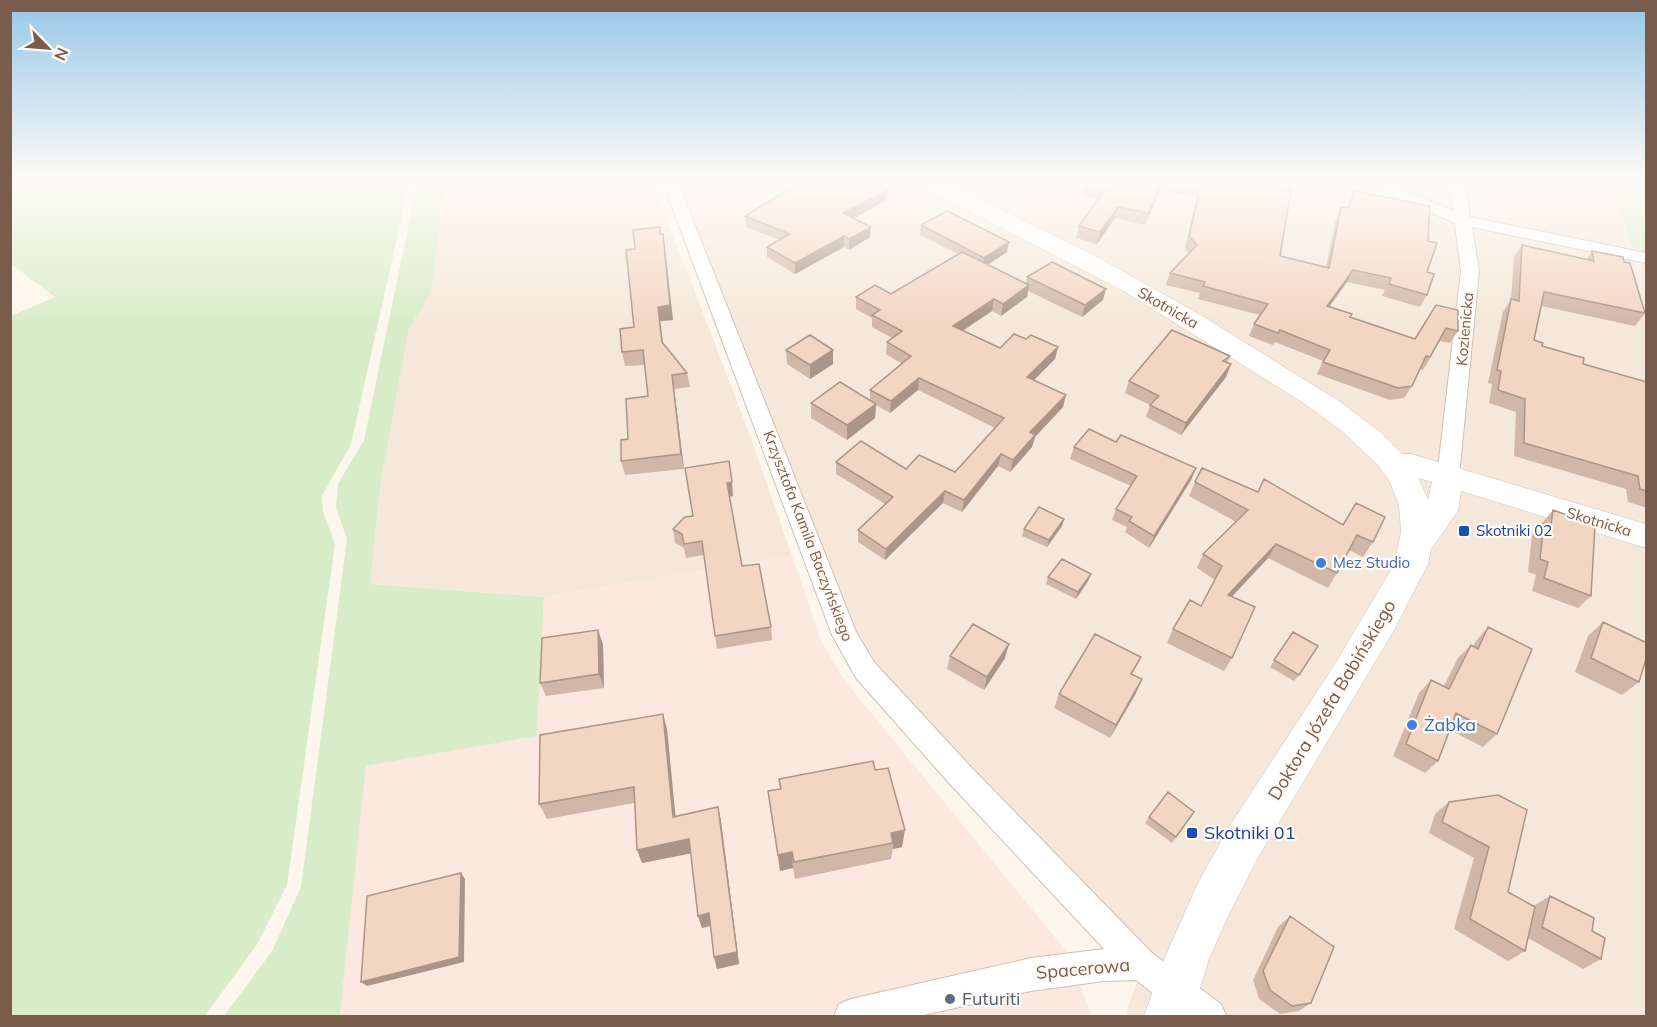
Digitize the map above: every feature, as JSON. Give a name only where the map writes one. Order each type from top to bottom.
[{"type":"main road","name":"Skotnicka","points":[[1019,228],[1109,274],[1199,325],[1332,410],[1366,437],[1398,473],[1412,497],[1417,520],[1416,544]]},
{"type":"main road","name":"Skotnicka","points":[[1398,473],[1435,488],[1447,482],[1647,536]]},
{"type":"main road","points":[[1416,544],[1442,511],[1447,482]]},
{"type":"main road","name":"Doktora Józefa Babińskiego","points":[[1173,997],[1208,909],[1402,583],[1411,564],[1416,544]]},
{"type":"street","name":"Krzysztofa Kamila Baczyńskiego","points":[[688,228],[845,635],[865,670],[959,774],[1173,997]]},
{"type":"street","name":"Kozienicka","points":[[1447,482],[1470,271],[1462,228]]},
{"type":"street","points":[[1500,228],[1647,258]]},
{"type":"street","name":"Spacerowa","points":[[851,1017],[1019,975],[1118,964],[1173,997]]},
{"type":"shaded area","points":[[439,228],[670,228],[749,433],[792,556],[544,597],[370,584],[381,481],[409,328],[431,293]]},
{"type":"shaded area","points":[[692,228],[1626,228],[1632,248],[1646,251],[1646,1016],[1125,1016],[1147,955],[872,669],[849,629]]},
{"type":"shaded area","points":[[792,556],[821,641],[845,681],[1067,952],[1092,1016],[340,1016],[366,766],[537,736],[544,597]]},
{"type":"green space","points":[[11,228],[399,228],[351,444],[322,496],[323,512],[335,544],[287,885],[258,943],[205,1016],[11,1016],[11,316],[55,297],[11,264]]},
{"type":"green space","points":[[408,228],[439,228],[431,293],[409,328],[381,481],[370,584],[544,597],[537,736],[366,766],[340,1016],[224,1016],[272,951],[301,887],[347,539],[336,508],[338,484],[364,440]]},
{"type":"green space","points":[[1626,228],[1646,228],[1646,251],[1632,248]]},
{"type":"building","points":[[660,228],[660,234],[663,234],[670,305],[658,307],[662,342],[687,373],[672,375],[681,454],[621,461],[621,440],[628,439],[626,399],[648,396],[643,350],[622,352],[620,329],[634,327],[626,250],[635,249],[633,230]]},
{"type":"building","points":[[775,228],[869,228],[849,239],[844,236],[795,263],[767,247],[790,234]]},
{"type":"building","points":[[927,228],[981,228],[1009,242],[984,258]]},
{"type":"building","points":[[1086,228],[1103,228],[1100,232]]},
{"type":"building","points":[[1191,228],[1285,228],[1280,256],[1329,268],[1337,228],[1429,228],[1428,241],[1437,243],[1427,272],[1434,274],[1427,295],[1389,284],[1391,278],[1353,270],[1327,306],[1352,314],[1350,317],[1415,339],[1436,305],[1458,310],[1458,331],[1446,328],[1430,357],[1426,356],[1412,386],[1398,388],[1323,362],[1330,350],[1280,330],[1278,333],[1254,324],[1268,304],[1203,286],[1205,282],[1170,273],[1197,245],[1189,236]]},
{"type":"building","points":[[1522,245],[1594,261],[1592,251],[1623,257],[1624,262],[1630,263],[1645,313],[1544,292],[1534,340],[1543,343],[1542,346],[1584,358],[1583,364],[1647,382],[1647,491],[1640,489],[1638,476],[1524,443],[1525,399],[1498,390],[1501,371],[1497,370],[1511,299],[1519,301]]},
{"type":"building","points":[[962,252],[1029,285],[1003,304],[994,299],[953,326],[1000,348],[1014,334],[1026,339],[1031,335],[1058,347],[1027,377],[1066,395],[1030,432],[1035,435],[1013,460],[1001,454],[964,500],[945,491],[886,549],[858,530],[893,497],[836,462],[861,441],[906,469],[919,455],[955,472],[1004,418],[919,378],[891,401],[870,390],[911,356],[887,342],[902,331],[872,315],[880,310],[856,297],[875,285],[891,294]]},
{"type":"building","points":[[1052,262],[1106,289],[1085,305],[1027,277]]},
{"type":"building","points":[[1172,330],[1230,356],[1223,361],[1231,364],[1186,423],[1150,405],[1159,396],[1129,381]]},
{"type":"building","points":[[810,335],[833,350],[810,365],[786,350]]},
{"type":"building","points":[[840,382],[876,404],[847,425],[811,403]]},
{"type":"building","points":[[1089,429],[1116,442],[1121,435],[1196,468],[1154,536],[1129,521],[1132,517],[1116,509],[1137,476],[1074,447]]},
{"type":"building","points":[[729,461],[732,482],[727,483],[742,566],[759,564],[771,627],[715,636],[702,541],[684,544],[682,534],[673,529],[685,517],[693,516],[685,468]]},
{"type":"building","points":[[1202,468],[1258,492],[1264,479],[1343,525],[1356,503],[1385,517],[1373,542],[1357,535],[1337,573],[1276,544],[1228,595],[1255,607],[1232,658],[1173,629],[1190,600],[1201,606],[1222,566],[1203,554],[1248,510],[1195,482]]},
{"type":"building","points":[[1039,507],[1064,519],[1049,540],[1024,529]]},
{"type":"building","points":[[1553,510],[1595,525],[1591,596],[1544,578],[1548,562],[1540,559],[1544,523],[1551,525]]},
{"type":"building","points":[[1062,559],[1091,574],[1078,592],[1048,577]]},
{"type":"building","points":[[1603,622],[1647,643],[1647,656],[1639,682],[1591,658]]},
{"type":"building","points":[[973,624],[1009,644],[987,677],[950,656]]},
{"type":"building","points":[[1488,627],[1532,649],[1497,734],[1456,713],[1438,761],[1406,744],[1431,680],[1449,689],[1471,645],[1478,649]]},
{"type":"building","points":[[598,630],[599,674],[540,683],[542,638]]},
{"type":"building","points":[[1293,632],[1318,646],[1299,675],[1274,660]]},
{"type":"building","points":[[1095,634],[1141,657],[1131,674],[1142,679],[1116,725],[1059,694]]},
{"type":"building","points":[[663,714],[673,817],[718,807],[737,952],[714,957],[709,913],[698,916],[689,839],[637,850],[634,787],[539,804],[540,735]]},
{"type":"building","points":[[873,761],[875,770],[888,768],[905,830],[891,833],[893,843],[794,862],[792,852],[778,855],[768,791],[781,789],[779,779]]},
{"type":"building","points":[[1168,792],[1194,812],[1176,837],[1149,817]]},
{"type":"building","points":[[1498,795],[1527,810],[1508,892],[1535,907],[1525,951],[1470,919],[1489,847],[1442,822],[1449,802]]},
{"type":"building","points":[[461,873],[459,957],[361,982],[367,896]]},
{"type":"building","points":[[1550,896],[1594,918],[1592,931],[1605,938],[1601,959],[1542,927]]},
{"type":"building","points":[[1290,916],[1334,947],[1311,1003],[1292,1006],[1270,990],[1263,971]]},
{"type":"place","name":"Skotniki 02","points":[[1464,531]]},
{"type":"place","name":"Mez Studio","points":[[1321,563]]},
{"type":"place","name":"Żabka","points":[[1412,725]]},
{"type":"place","name":"Skotniki 01","points":[[1192,833]]},
{"type":"place","name":"Futuriti","points":[[950,999]]}]
